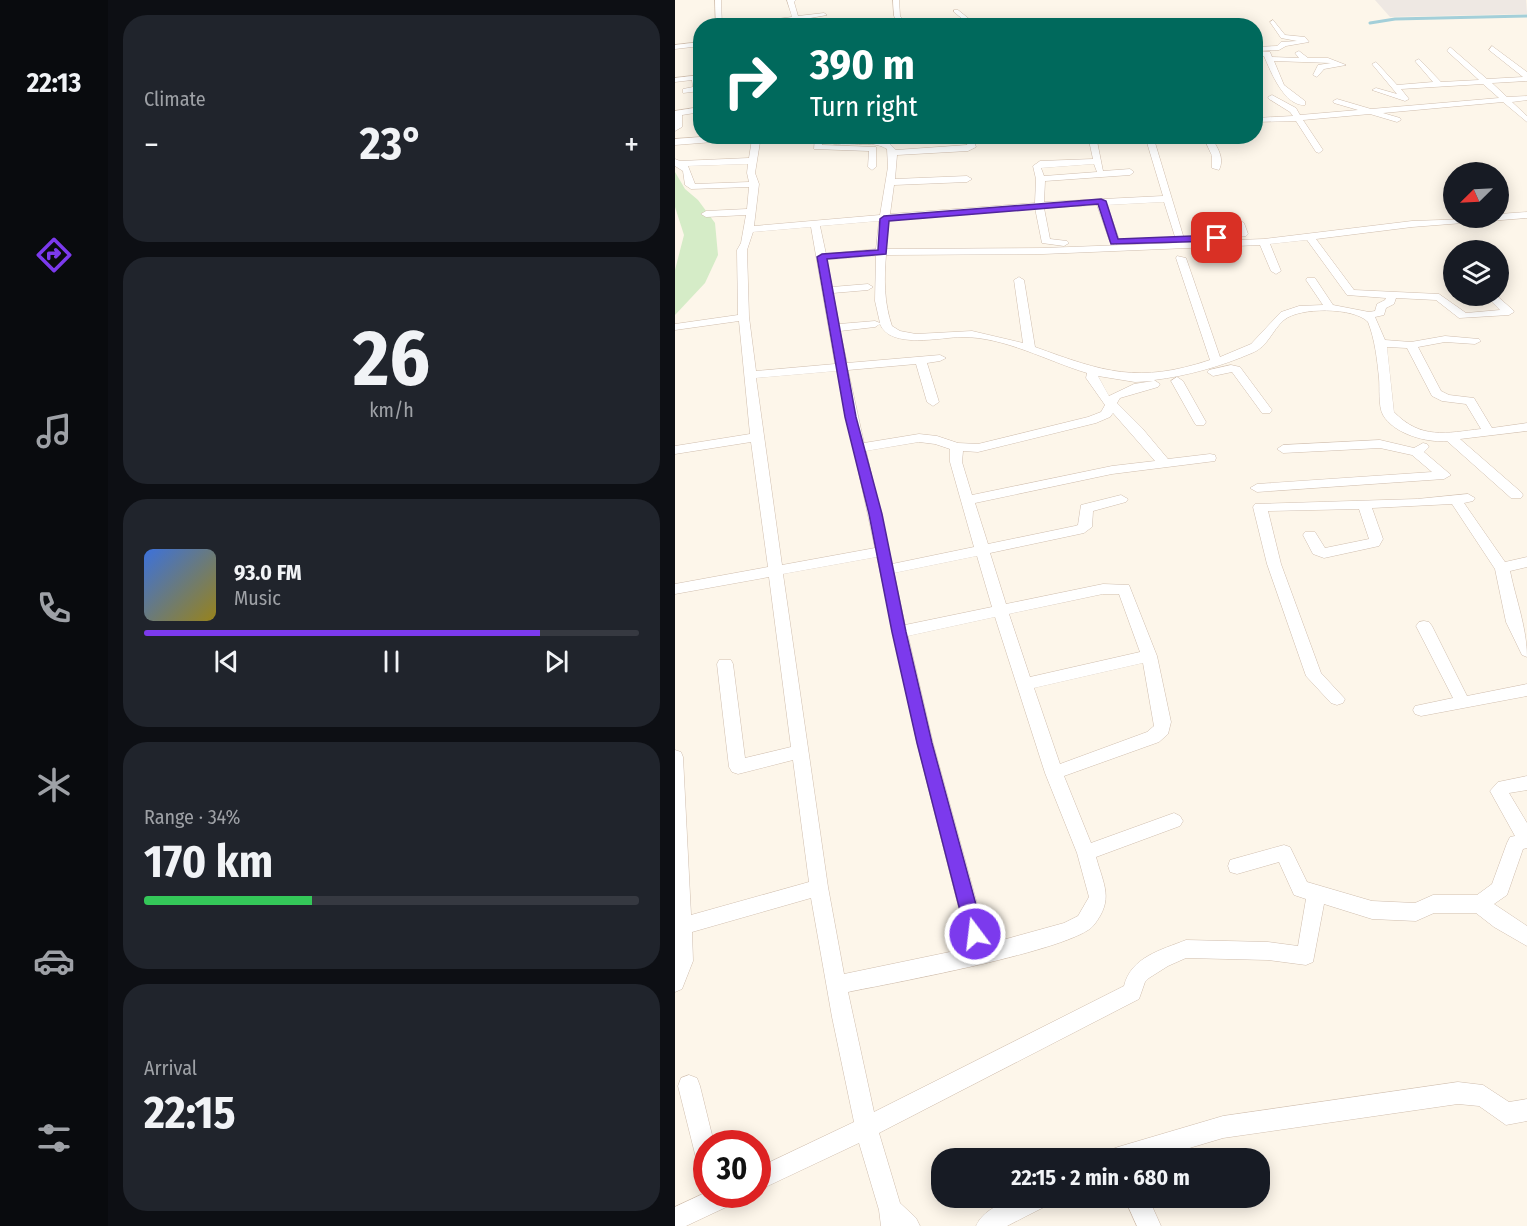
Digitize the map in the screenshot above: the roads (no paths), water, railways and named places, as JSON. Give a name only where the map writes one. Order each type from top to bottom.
[{"type":"street","points":[[718,0],[719,18]]},
{"type":"street","points":[[793,0],[790,1],[795,18],[824,15]]},
{"type":"street","points":[[896,0],[899,18]]},
{"type":"street","points":[[956,11],[965,18]]},
{"type":"street","points":[[1263,50],[1279,48],[1284,44],[1305,42],[1302,39],[1283,37],[1273,22]]},
{"type":"street","points":[[675,47],[693,45]]},
{"type":"street","points":[[1492,48],[1527,78]]},
{"type":"street","points":[[1450,49],[1527,120]]},
{"type":"street","points":[[1263,52],[1269,58],[1281,86],[1302,102]]},
{"type":"street","points":[[1299,53],[1306,60]]},
{"type":"street","points":[[1269,58],[1328,60],[1342,65],[1324,66],[1317,75]]},
{"type":"street","points":[[1419,61],[1439,84]]},
{"type":"street","points":[[1376,64],[1408,103]]},
{"type":"street","points":[[675,80],[693,78]]},
{"type":"street","points":[[1395,87],[1527,78]]},
{"type":"street","points":[[686,91],[693,90]]},
{"type":"street","points":[[1376,90],[1408,103]]},
{"type":"street","points":[[1272,97],[1293,110],[1319,150]]},
{"type":"street","points":[[1263,120],[1357,113],[1408,103],[1527,98]]},
{"type":"street","points":[[1383,121],[1357,113],[1334,102],[1397,120]]},
{"type":"street","points":[[675,129],[678,127],[678,113],[693,110]]},
{"type":"street","points":[[675,142],[693,141]]},
{"type":"street","points":[[754,144],[751,212],[746,243],[742,250],[744,317],[757,437],[819,887],[837,989],[866,1128],[897,1221]]},
{"type":"street","points":[[817,144],[816,151],[873,149],[872,167]]},
{"type":"street","points":[[888,144],[892,153],[884,219],[880,304],[884,322],[892,332],[909,336],[971,334],[1030,348],[1093,371],[1119,377],[1155,378],[1216,362],[1256,347],[1269,328],[1291,311],[1330,308],[1368,315],[1380,313],[1382,304],[1390,302],[1392,296]]},
{"type":"street","points":[[892,153],[968,148],[972,147],[971,144]]},
{"type":"street","points":[[1094,144],[1102,175]]},
{"type":"street","points":[[1152,144],[1181,241]]},
{"type":"street","points":[[1211,144],[1217,156],[1216,168]]},
{"type":"street","points":[[1098,160],[1040,164],[1036,168],[1041,180],[1039,206],[1047,242],[1181,241],[1241,236],[1243,234],[1239,223]]},
{"type":"street","points":[[677,163],[752,161]]},
{"type":"street","points":[[677,163],[685,166],[689,172],[690,185],[694,187],[754,184]]},
{"type":"street","points":[[1041,180],[1130,172]]},
{"type":"street","points":[[890,182],[967,179]]},
{"type":"street","points":[[749,229],[1101,201],[1169,198]]},
{"type":"street","points":[[1101,201],[1115,242]]},
{"type":"street","points":[[706,214],[751,212]]},
{"type":"street","points":[[1509,217],[1527,215]]},
{"type":"street","points":[[822,257],[882,252],[1043,251],[1263,242],[1443,222]]},
{"type":"street","points":[[815,224],[841,366],[876,514],[899,632],[925,743],[981,955]]},
{"type":"street","points":[[1309,236],[1348,292],[1439,297],[1443,301]]},
{"type":"street","points":[[1263,242],[1276,271]]},
{"type":"street","points":[[1181,258],[1216,362]]},
{"type":"street","points":[[1019,280],[1030,348]]},
{"type":"street","points":[[1311,280],[1330,308]]},
{"type":"street","points":[[828,290],[868,287]]},
{"type":"street","points":[[1449,306],[1457,314],[1465,316],[1509,312],[1502,306]]},
{"type":"street","points":[[1368,315],[1374,321],[1380,343],[1388,413],[1402,426],[1431,437],[1450,437],[1527,427]]},
{"type":"street","points":[[675,327],[744,317]]},
{"type":"street","points":[[834,328],[875,324]]},
{"type":"street","points":[[1380,343],[1411,345],[1445,339],[1475,341]]},
{"type":"street","points":[[1411,345],[1436,393],[1446,398],[1470,401],[1489,432]]},
{"type":"street","points":[[751,375],[941,358]]},
{"type":"street","points":[[920,359],[933,402]]},
{"type":"street","points":[[859,448],[919,438],[937,440],[957,447],[978,448],[1080,425],[1106,414],[1115,396],[1139,387],[1235,368],[1266,410]]},
{"type":"street","points":[[1093,371],[1095,384],[1150,444],[1164,463]]},
{"type":"street","points":[[1177,381],[1200,422]]},
{"type":"street","points":[[675,450],[757,437]]},
{"type":"street","points":[[1416,452],[1431,437]]},
{"type":"street","points":[[1450,437],[1516,495]]},
{"type":"street","points":[[1257,488],[1444,475],[1416,452],[1380,444],[1283,449]]},
{"type":"street","points":[[837,989],[981,955],[1068,931],[1085,922],[1094,909],[1098,897],[1086,853],[1054,773],[1000,610],[956,462],[957,447]]},
{"type":"street","points":[[967,500],[1112,470],[1211,458]]},
{"type":"street","points":[[887,570],[1082,529],[1085,524],[1086,508],[1121,499]]},
{"type":"street","points":[[1337,699],[1321,686],[1314,676],[1274,564],[1260,507],[1417,503],[1457,499],[1476,533],[1502,568],[1521,621],[1527,651]]},
{"type":"street","points":[[1310,535],[1318,551],[1324,553],[1374,543],[1374,532],[1364,504]]},
{"type":"street","points":[[675,589],[882,551]]},
{"type":"street","points":[[1502,568],[1527,562]]},
{"type":"street","points":[[899,632],[1103,589],[1123,588],[1149,656],[1163,722],[1160,732],[1054,773]]},
{"type":"street","points":[[1424,626],[1463,703]]},
{"type":"street","points":[[1025,684],[1149,656]]},
{"type":"street","points":[[725,664],[738,767],[800,752]]},
{"type":"street","points":[[1421,710],[1527,690]]},
{"type":"street","points":[[675,757],[679,927],[683,961],[675,982]]},
{"type":"street","points":[[1237,866],[1284,853],[1301,890],[1372,910],[1416,912],[1433,904],[1480,904],[1500,889],[1517,843],[1527,840],[1499,790],[1527,783]]},
{"type":"street","points":[[1086,853],[1174,821]]},
{"type":"street","points":[[679,927],[819,887]]},
{"type":"street","points":[[771,1173],[866,1128],[1132,992],[1136,977],[1161,959],[1186,949],[1267,951],[1306,956],[1316,893]]},
{"type":"street","points":[[1480,904],[1501,921],[1527,937]]},
{"type":"street","points":[[689,1086],[700,1130]]},
{"type":"street","points":[[1153,1148],[1223,1127],[1458,1093],[1483,1096],[1506,1114],[1527,1110]]},
{"type":"street","points":[[675,1219],[697,1208]]},
{"type":"street","points":[[988,1226],[1018,1208]]},
{"type":"street","points":[[1141,1208],[1149,1226]]},
{"type":"waterway","points":[[1370,23],[1395,19],[1527,16]]}]
